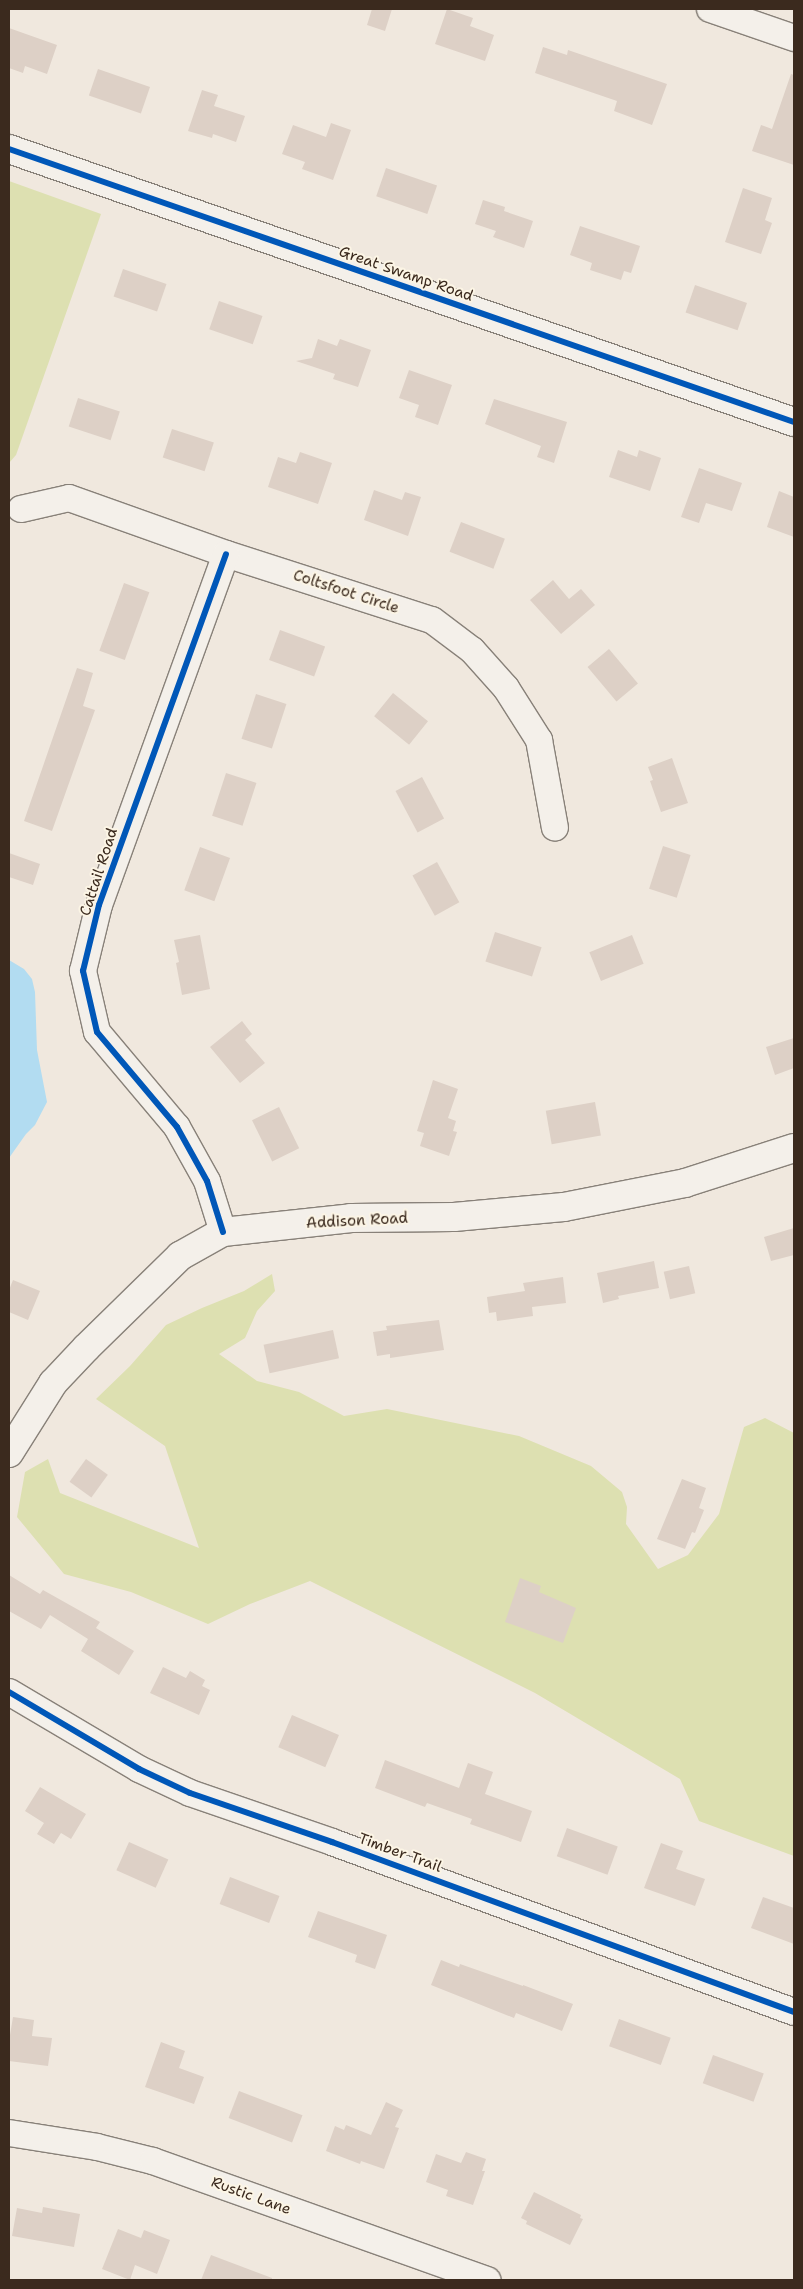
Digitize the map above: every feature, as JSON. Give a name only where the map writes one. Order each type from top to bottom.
[{"type":"main road","name":"Great Swamp Road","points":[[9,149],[793,418]]},
{"type":"main road","name":"Addison Road","points":[[9,1453],[53,1383],[73,1362],[180,1256],[223,1232],[351,1218],[454,1217],[564,1208],[685,1182],[794,1148]]},
{"type":"street","points":[[710,9],[794,38]]},
{"type":"street","name":"Coltsfoot Circle","points":[[21,509],[69,498],[226,554],[432,620],[472,650],[506,688],[538,740],[555,828]]},
{"type":"street","name":"Cattail Road","points":[[223,1232],[207,1181],[177,1127],[97,1032],[83,971],[99,905],[226,554]]},
{"type":"street","name":"Timber Trail","points":[[9,1692],[139,1770],[190,1793],[332,1842],[794,2012]]},
{"type":"street","name":"Rustic Lane","points":[[9,2133],[97,2147],[153,2161],[487,2280]]},
{"type":"green space","points":[[9,181],[101,214],[16,455],[9,463]]},
{"type":"green space","points":[[272,1274],[275,1291],[257,1311],[245,1338],[219,1354],[257,1381],[299,1392],[344,1416],[387,1409],[519,1436],[591,1466],[622,1492],[627,1507],[626,1524],[658,1569],[688,1555],[719,1514],[744,1427],[765,1418],[794,1433],[794,1856],[699,1821],[680,1779],[535,1693],[310,1581],[250,1604],[208,1624],[131,1592],[64,1574],[17,1517],[25,1472],[48,1459],[60,1493],[199,1548],[165,1446],[96,1399],[130,1366],[166,1325],[244,1291]]},
{"type":"water","points":[[9,960],[24,969],[32,979],[35,992],[37,1050],[47,1102],[35,1125],[9,1158]]},
{"type":"building","points":[[372,9],[392,9],[385,31],[367,25]]},
{"type":"building","points":[[447,9],[473,18],[470,26],[494,35],[485,61],[435,44]]},
{"type":"building","points":[[9,28],[57,45],[47,74],[25,66],[23,73],[9,68]]},
{"type":"building","points":[[543,47],[567,55],[568,50],[667,84],[652,125],[614,111],[617,101],[535,73]]},
{"type":"building","points":[[98,69],[150,87],[141,113],[89,95]]},
{"type":"building","points":[[791,74],[794,75],[794,165],[752,151],[761,125],[772,129]]},
{"type":"building","points":[[202,90],[218,95],[214,106],[245,116],[236,142],[213,134],[212,138],[188,131]]},
{"type":"building","points":[[331,123],[351,130],[333,180],[302,169],[305,162],[282,154],[293,125],[326,137]]},
{"type":"building","points":[[386,168],[437,186],[427,214],[376,196]]},
{"type":"building","points":[[743,188],[772,198],[765,220],[772,223],[761,254],[725,242]]},
{"type":"building","points":[[483,200],[505,207],[504,211],[533,221],[524,248],[493,237],[496,231],[475,224]]},
{"type":"building","points":[[580,226],[640,246],[631,273],[624,271],[621,280],[590,270],[592,263],[570,255]]},
{"type":"building","points":[[123,269],[166,284],[157,311],[114,296]]},
{"type":"building","points":[[695,285],[747,303],[738,330],[686,312]]},
{"type":"building","points":[[219,301],[262,316],[253,344],[209,329]]},
{"type":"building","points":[[318,339],[337,346],[340,339],[371,350],[358,387],[333,379],[335,374],[296,361],[312,358]]},
{"type":"building","points":[[409,370],[452,385],[438,425],[415,417],[419,405],[399,398]]},
{"type":"building","points":[[78,398],[120,412],[111,440],[69,427]]},
{"type":"building","points":[[494,399],[567,422],[554,463],[537,457],[541,446],[485,424]]},
{"type":"building","points":[[172,429],[214,443],[205,471],[163,458]]},
{"type":"building","points":[[618,450],[637,457],[639,450],[661,458],[650,491],[609,477]]},
{"type":"building","points":[[300,452],[332,463],[318,504],[268,487],[278,457],[296,463]]},
{"type":"building","points":[[699,468],[742,483],[732,511],[706,503],[699,523],[681,517]]},
{"type":"building","points":[[374,490],[402,500],[405,492],[421,497],[408,536],[364,520]]},
{"type":"building","points":[[779,491],[794,497],[794,537],[767,527]]},
{"type":"building","points":[[461,522],[505,539],[493,569],[450,552]]},
{"type":"building","points":[[553,580],[569,599],[581,589],[595,605],[561,634],[530,600]]},
{"type":"building","points":[[124,583],[149,592],[125,660],[99,651]]},
{"type":"building","points":[[280,630],[325,646],[314,676],[269,660]]},
{"type":"building","points":[[609,649],[638,683],[616,701],[588,667]]},
{"type":"building","points":[[77,668],[93,673],[83,706],[95,710],[52,831],[24,821]]},
{"type":"building","points":[[393,693],[428,721],[409,745],[374,716]]},
{"type":"building","points":[[256,694],[286,704],[272,749],[241,739]]},
{"type":"building","points":[[672,758],[688,803],[661,812],[650,781],[653,780],[648,767]]},
{"type":"building","points":[[226,773],[256,783],[243,826],[212,816]]},
{"type":"building","points":[[422,777],[444,818],[418,833],[396,791]]},
{"type":"building","points":[[663,846],[691,855],[677,898],[649,889]]},
{"type":"building","points":[[200,847],[230,858],[214,901],[184,890]]},
{"type":"building","points":[[9,853],[40,864],[33,885],[9,877]]},
{"type":"building","points":[[437,862],[459,902],[435,916],[413,876]]},
{"type":"building","points":[[495,932],[542,947],[532,977],[485,961]]},
{"type":"building","points":[[200,935],[210,989],[182,995],[176,963],[179,962],[174,940]]},
{"type":"building","points":[[632,935],[644,964],[601,981],[589,952]]},
{"type":"building","points":[[242,1021],[252,1034],[245,1040],[265,1063],[240,1083],[210,1047]]},
{"type":"building","points":[[794,1038],[794,1068],[775,1075],[766,1047]]},
{"type":"building","points":[[433,1080],[458,1089],[448,1118],[456,1121],[453,1131],[457,1132],[449,1156],[420,1146],[424,1133],[417,1131]]},
{"type":"building","points":[[595,1102],[601,1135],[552,1144],[546,1111]]},
{"type":"building","points":[[279,1107],[299,1148],[272,1161],[252,1120]]},
{"type":"building","points":[[794,1228],[794,1255],[771,1261],[764,1237]]},
{"type":"building","points":[[654,1261],[659,1288],[618,1296],[619,1299],[603,1303],[597,1273]]},
{"type":"building","points":[[689,1266],[695,1293],[670,1299],[664,1272]]},
{"type":"building","points":[[563,1277],[566,1303],[532,1307],[533,1316],[497,1321],[496,1312],[489,1313],[487,1297],[525,1291],[523,1283]]},
{"type":"building","points":[[13,1280],[40,1291],[28,1320],[9,1312],[9,1290]]},
{"type":"building","points":[[439,1320],[444,1350],[390,1358],[390,1354],[377,1356],[373,1332],[387,1330],[386,1326]]},
{"type":"building","points":[[333,1330],[339,1358],[270,1373],[264,1345]]},
{"type":"building","points":[[86,1459],[108,1475],[91,1498],[70,1482]]},
{"type":"building","points":[[682,1479],[706,1488],[699,1508],[704,1510],[695,1533],[692,1532],[685,1549],[657,1539]]},
{"type":"building","points":[[9,1575],[40,1594],[43,1590],[100,1622],[96,1628],[134,1651],[119,1675],[81,1651],[88,1639],[50,1615],[41,1629],[9,1611]]},
{"type":"building","points":[[520,1578],[541,1586],[539,1592],[576,1608],[563,1643],[505,1622]]},
{"type":"building","points":[[163,1667],[186,1678],[190,1671],[205,1680],[202,1686],[210,1690],[199,1715],[150,1693]]},
{"type":"building","points":[[292,1715],[339,1735],[325,1767],[278,1747]]},
{"type":"building","points":[[385,1760],[459,1788],[468,1763],[493,1772],[485,1794],[532,1811],[521,1842],[470,1824],[472,1819],[427,1803],[425,1807],[375,1788]]},
{"type":"building","points":[[40,1787],[86,1814],[71,1839],[61,1833],[54,1844],[37,1834],[44,1823],[25,1811]]},
{"type":"building","points":[[567,1828],[618,1846],[607,1875],[557,1856]]},
{"type":"building","points":[[129,1842],[168,1859],[156,1888],[116,1870]]},
{"type":"building","points":[[661,1843],[683,1851],[676,1869],[705,1879],[695,1906],[644,1888]]},
{"type":"building","points":[[230,1877],[279,1896],[269,1923],[220,1904]]},
{"type":"building","points":[[763,1897],[794,1908],[794,1944],[751,1928]]},
{"type":"building","points":[[318,1911],[387,1935],[375,1969],[355,1962],[357,1955],[308,1937]]},
{"type":"building","points":[[441,1960],[459,1967],[460,1964],[523,1985],[573,2004],[562,2031],[516,2013],[514,2018],[431,1985]]},
{"type":"building","points":[[13,2017],[34,2020],[32,2036],[52,2038],[48,2066],[9,2061],[9,2041]]},
{"type":"building","points":[[619,2019],[671,2038],[661,2065],[609,2046]]},
{"type":"building","points":[[161,2042],[185,2051],[179,2068],[204,2077],[194,2104],[145,2087]]},
{"type":"building","points":[[713,2055],[764,2073],[753,2102],[703,2083]]},
{"type":"building","points":[[239,2091],[302,2115],[292,2142],[229,2118]]},
{"type":"building","points":[[386,2102],[403,2110],[395,2127],[399,2128],[384,2169],[361,2161],[360,2164],[326,2151],[335,2126],[344,2130],[346,2125],[371,2135]]},
{"type":"building","points":[[466,2152],[486,2159],[482,2171],[485,2171],[473,2205],[446,2196],[448,2190],[426,2182],[436,2154],[461,2163]]},
{"type":"building","points":[[534,2192],[581,2215],[580,2218],[583,2219],[570,2245],[526,2224],[527,2221],[521,2218]]},
{"type":"building","points":[[43,2207],[80,2214],[74,2247],[12,2236],[17,2208],[42,2213]]},
{"type":"building","points":[[118,2229],[141,2238],[144,2230],[170,2240],[157,2274],[135,2265],[130,2280],[102,2269]]},
{"type":"building","points":[[211,2255],[272,2278],[272,2280],[201,2280]]},
{"type":"cycle path","points":[[9,149],[794,422]]},
{"type":"cycle path","points":[[223,1232],[207,1181],[177,1127],[97,1032],[83,971],[99,905],[226,554]]},
{"type":"cycle path","points":[[9,1692],[139,1769],[190,1793],[332,1842],[794,2012]]}]
